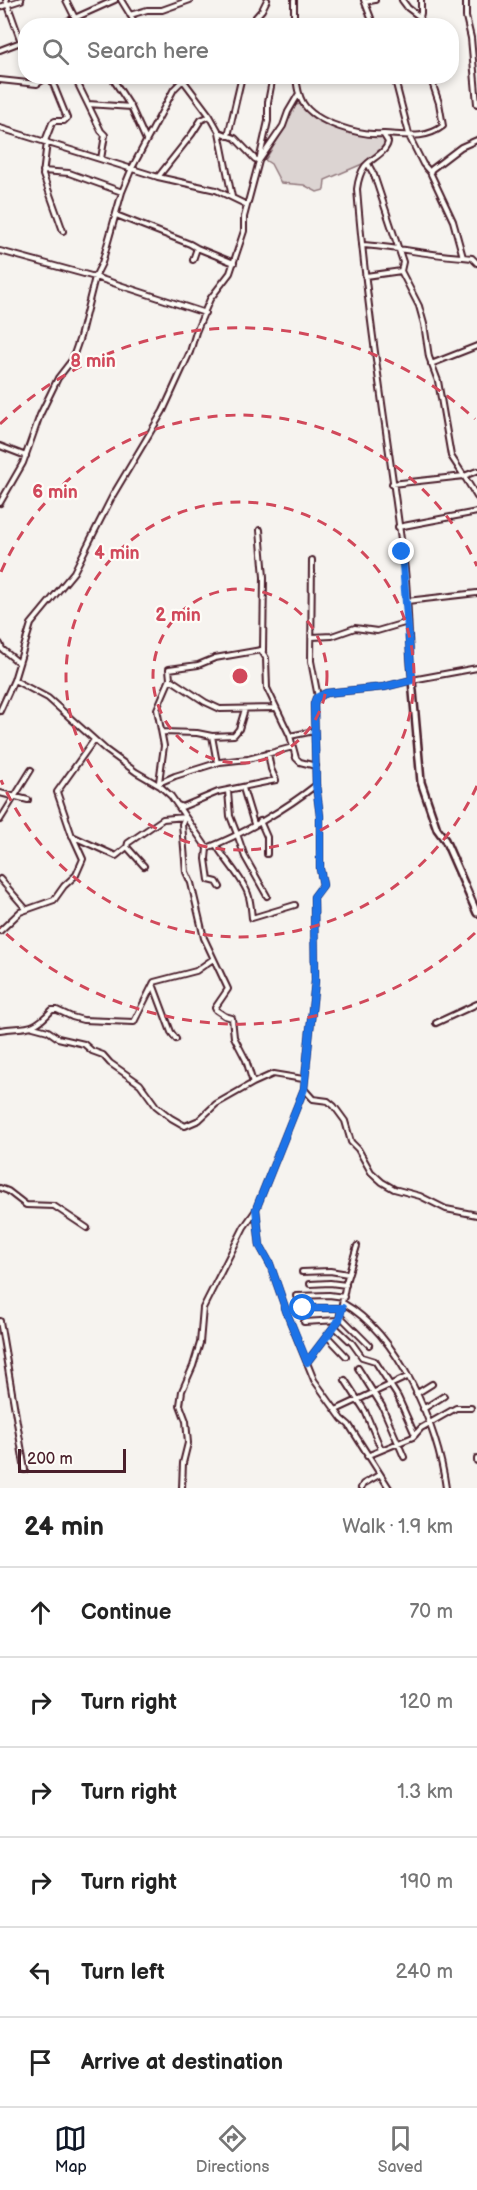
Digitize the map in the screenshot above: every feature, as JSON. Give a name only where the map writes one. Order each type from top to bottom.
[{"type":"street","points":[[6,0],[18,30]]},
{"type":"street","points":[[0,8],[21,0]]},
{"type":"street","points":[[66,0],[75,18]]},
{"type":"street","points":[[77,18],[115,0]]},
{"type":"street","points":[[121,0],[132,18]]},
{"type":"street","points":[[130,15],[147,10],[162,10],[190,0]]},
{"type":"street","points":[[255,18],[267,0]]},
{"type":"street","points":[[294,0],[294,18]]},
{"type":"street","points":[[371,18],[364,1],[375,0]]},
{"type":"street","points":[[402,0],[420,17]]},
{"type":"street","points":[[420,17],[421,0]]},
{"type":"street","points":[[466,0],[477,104]]},
{"type":"street","points":[[0,50],[18,43]]},
{"type":"street","points":[[0,80],[18,82]]},
{"type":"street","points":[[53,84],[68,118],[52,123],[46,141],[43,171],[63,231]]},
{"type":"street","points":[[78,84],[105,135],[100,159]]},
{"type":"street","points":[[116,84],[131,107],[146,140]]},
{"type":"street","points":[[0,502],[26,456],[40,415],[58,378],[72,360],[122,192],[146,140],[179,84]]},
{"type":"street","points":[[188,84],[219,132],[232,198]]},
{"type":"street","points":[[228,136],[240,84]]},
{"type":"street","points":[[0,711],[14,680],[31,624],[74,572],[113,495],[163,411],[190,352],[210,299],[230,273],[244,231],[244,217],[268,122],[268,102],[271,84]]},
{"type":"street","points":[[297,84],[298,94],[313,115],[365,134],[410,138],[433,132],[443,126],[433,84]]},
{"type":"street","points":[[396,84],[410,138],[423,164],[430,172],[453,221],[463,257]]},
{"type":"street","points":[[259,161],[283,126],[298,94]]},
{"type":"street","points":[[88,104],[131,107]]},
{"type":"street","points":[[158,177],[201,120],[210,116]]},
{"type":"street","points":[[0,130],[46,141],[158,177],[216,190],[247,204]]},
{"type":"street","points":[[219,132],[235,138],[259,161]]},
{"type":"street","points":[[383,134],[388,146],[368,164],[359,178],[357,189],[407,601],[421,782],[437,829],[445,840],[477,913]]},
{"type":"street","points":[[430,172],[461,147],[477,140]]},
{"type":"street","points":[[368,164],[374,175],[403,262],[401,271],[419,306],[431,364],[438,381],[451,456],[477,497]]},
{"type":"street","points":[[43,171],[69,173],[122,192]]},
{"type":"street","points":[[116,215],[178,238],[234,263]]},
{"type":"street","points":[[362,244],[463,257],[477,261]]},
{"type":"street","points":[[193,260],[197,248]]},
{"type":"street","points":[[0,251],[95,277],[205,313]]},
{"type":"street","points":[[366,276],[401,271]]},
{"type":"street","points":[[431,364],[477,346]]},
{"type":"street","points":[[0,446],[26,456]]},
{"type":"street","points":[[392,484],[464,476],[477,471]]},
{"type":"street","points":[[398,527],[477,512]]},
{"type":"street","points":[[260,530],[264,577],[263,651],[268,671],[267,688],[290,736],[298,761],[316,766]]},
{"type":"street","points":[[312,560],[312,674],[318,697]]},
{"type":"street","points":[[407,601],[477,593]]},
{"type":"street","points":[[312,638],[332,636],[355,628],[378,631],[408,622]]},
{"type":"street","points":[[0,644],[2,649],[19,663]]},
{"type":"street","points":[[160,784],[164,746],[157,709],[170,679],[169,669],[198,665],[215,658],[263,651]]},
{"type":"street","points":[[182,1488],[183,1462],[188,1443],[186,1422],[180,1405],[182,1391],[200,1342],[203,1308],[244,1227],[256,1209],[304,1089],[303,1079],[315,981],[314,897],[323,885],[320,869],[320,816],[316,785],[314,704],[318,697],[339,691],[384,687],[477,668]]},
{"type":"street","points":[[170,679],[220,709],[275,708]]},
{"type":"street","points":[[14,680],[48,698],[94,740],[136,772],[160,784],[207,848],[207,875],[209,880],[217,882],[220,887]]},
{"type":"street","points":[[162,732],[212,736],[234,735],[239,729],[245,709]]},
{"type":"street","points":[[290,736],[315,730]]},
{"type":"street","points":[[212,736],[217,763]]},
{"type":"street","points":[[0,931],[20,912],[54,900],[76,875],[83,859],[72,836],[57,792],[94,740]]},
{"type":"street","points":[[160,784],[217,763],[248,759],[293,747]]},
{"type":"street","points":[[176,804],[182,807],[205,797],[276,780],[271,770],[268,753]]},
{"type":"street","points":[[0,820],[31,770]]},
{"type":"street","points":[[207,848],[237,834],[300,798],[316,785]]},
{"type":"street","points":[[243,788],[254,824]]},
{"type":"street","points":[[228,791],[231,816],[245,857],[267,896]]},
{"type":"street","points":[[0,794],[27,800]]},
{"type":"street","points":[[72,836],[116,856],[134,838],[164,819],[185,817]]},
{"type":"street","points":[[185,817],[182,824],[186,872],[191,883],[204,938],[228,989],[215,1008],[234,1020],[234,1037],[246,1060],[253,1083]]},
{"type":"street","points":[[260,821],[267,837],[267,854]]},
{"type":"street","points":[[216,845],[249,894],[252,918],[295,906]]},
{"type":"street","points":[[127,847],[144,866]]},
{"type":"street","points":[[0,879],[26,909]]},
{"type":"street","points":[[33,1027],[52,1010],[83,1020],[134,1022],[153,983],[196,971],[213,959]]},
{"type":"street","points":[[153,983],[171,1032],[176,1039]]},
{"type":"street","points":[[436,1023],[477,1004]]},
{"type":"street","points":[[0,1030],[33,1027],[48,1031],[58,1038],[84,1044],[92,1051],[103,1055],[110,1063],[140,1084],[156,1106],[185,1126],[199,1120],[216,1104],[273,1074],[303,1079]]},
{"type":"street","points":[[304,1089],[313,1099],[328,1101],[339,1112],[345,1121],[351,1142],[358,1149],[371,1172],[382,1182],[394,1189],[420,1196],[446,1209],[477,1215]]},
{"type":"street","points":[[0,1188],[8,1191],[26,1205],[54,1206],[87,1228]]},
{"type":"street","points":[[256,1209],[260,1246],[270,1264],[314,1380],[342,1419],[349,1425],[388,1488]]},
{"type":"street","points":[[307,1362],[339,1318],[348,1274],[357,1246]]},
{"type":"street","points":[[302,1272],[330,1270],[348,1274]]},
{"type":"street","points":[[310,1284],[346,1285]]},
{"type":"street","points":[[296,1296],[344,1297]]},
{"type":"street","points":[[303,1308],[342,1306],[358,1314],[390,1348],[416,1394],[438,1445],[446,1488]]},
{"type":"street","points":[[304,1322],[339,1318],[369,1345]]},
{"type":"street","points":[[0,1321],[25,1470]]},
{"type":"street","points":[[334,1326],[352,1343],[362,1357],[375,1361],[390,1384],[415,1435]]},
{"type":"street","points":[[327,1336],[346,1356]]},
{"type":"street","points":[[358,1368],[374,1392],[404,1457]]},
{"type":"street","points":[[336,1410],[407,1377]]},
{"type":"street","points":[[345,1380],[365,1410],[381,1449]]},
{"type":"street","points":[[416,1394],[432,1384]]},
{"type":"street","points":[[423,1409],[444,1396]]},
{"type":"street","points":[[367,1456],[415,1435],[456,1408],[471,1408]]},
{"type":"street","points":[[362,1488],[363,1484],[379,1475]]},
{"type":"shaded area","points":[[300,104],[319,118],[341,129],[356,134],[382,137],[385,139],[384,147],[367,162],[325,180],[324,190],[317,192],[304,185],[281,183],[271,164],[265,160],[296,105]]},
{"type":"route","points":[[303,1308],[342,1308],[339,1320],[307,1362],[275,1283],[270,1264],[260,1246],[256,1209],[304,1089],[315,981],[314,897],[323,885],[320,869],[320,816],[316,785],[314,704],[316,698],[326,693],[384,687],[412,680],[402,552]]}]
